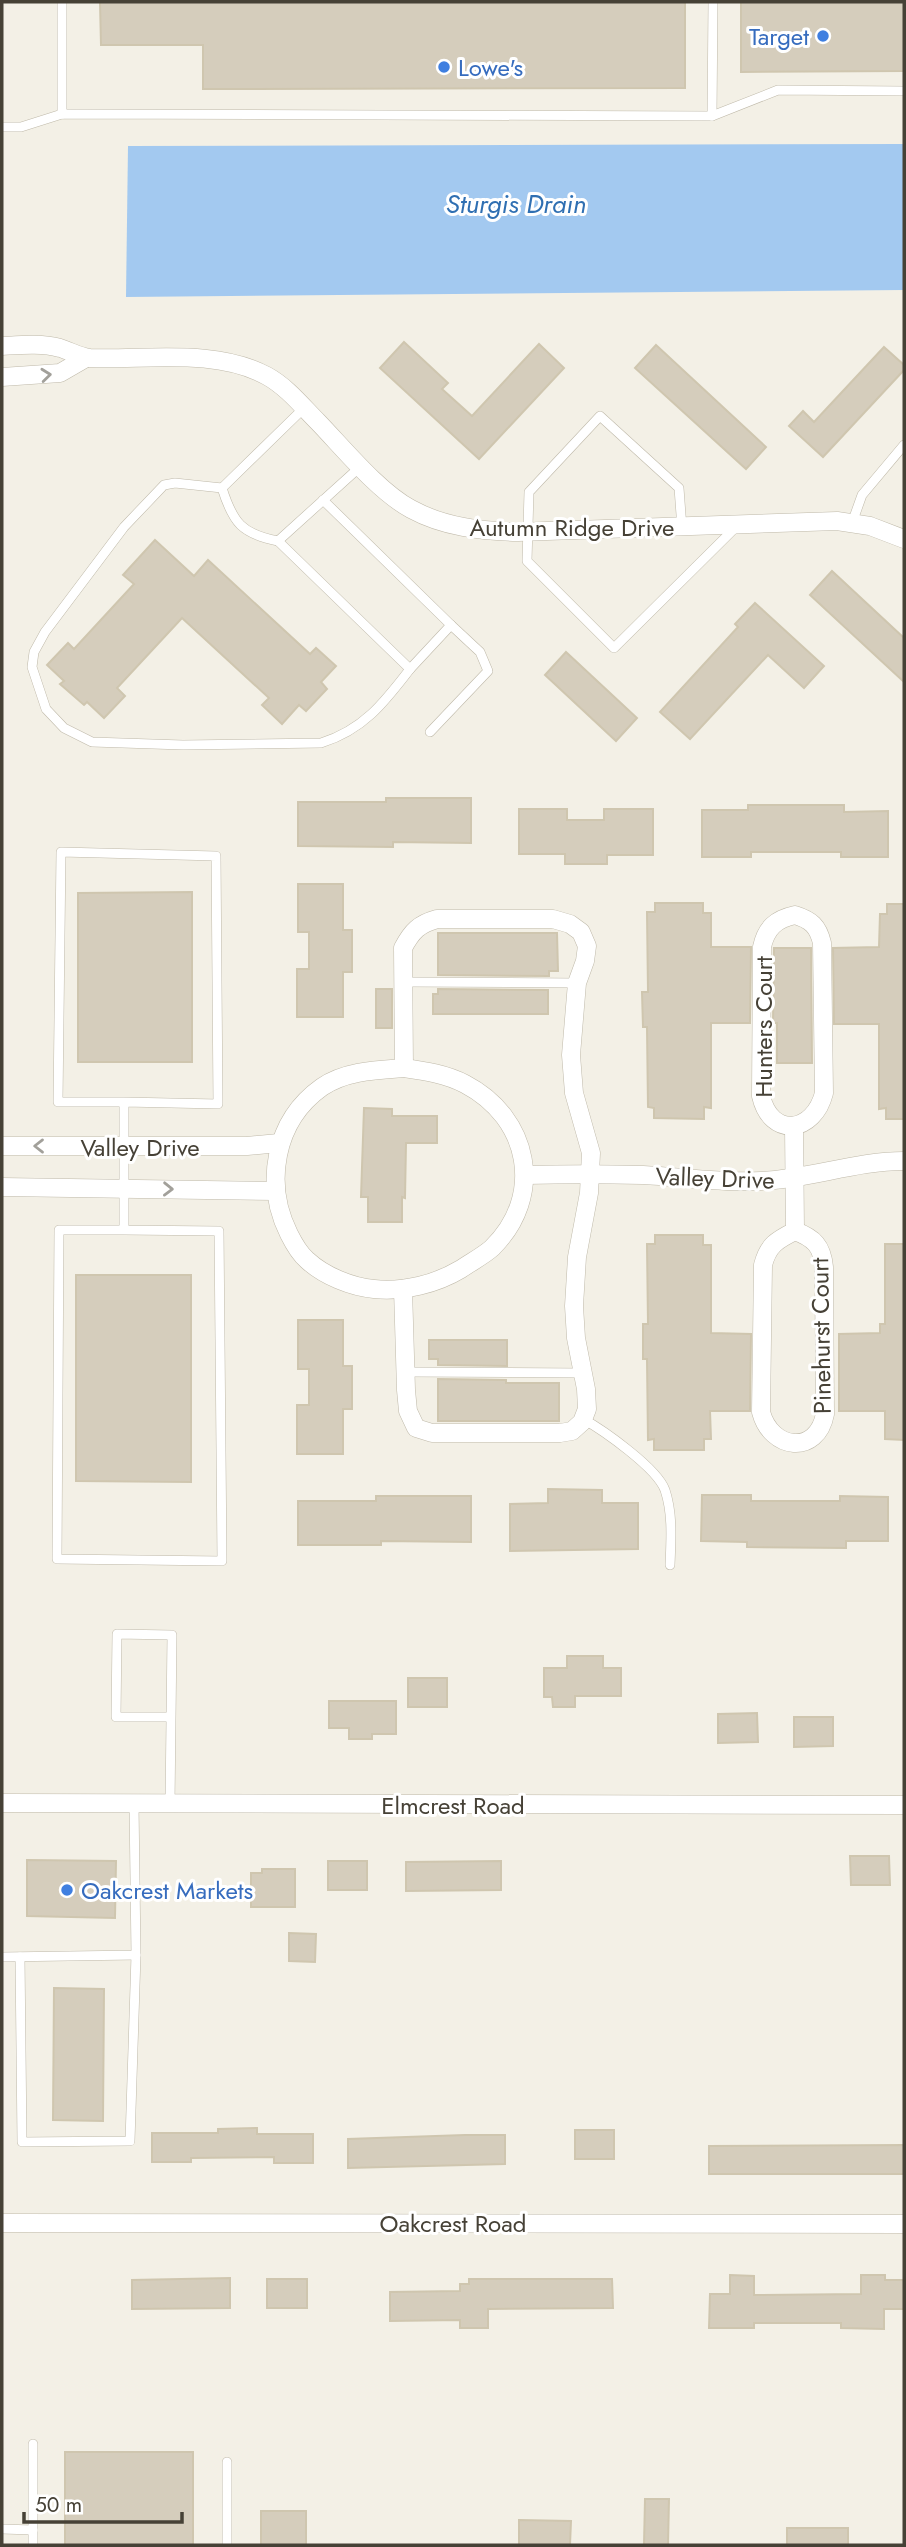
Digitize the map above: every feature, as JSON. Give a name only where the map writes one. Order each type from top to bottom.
[{"type":"street","name":"Autumn Ridge Drive","points":[[2,346],[59,348],[86,358],[215,359],[237,363],[269,376],[282,386],[381,486],[410,509],[474,530],[852,523],[904,539]]},
{"type":"street","name":"Autumn Ridge Drive","points":[[2,377],[60,373],[86,358]]},
{"type":"street","name":"Hunters Court","points":[[795,915],[815,925],[822,943],[824,1093],[820,1108],[808,1121],[794,1126],[772,1120],[764,1109],[761,1096],[762,947],[771,926],[783,918],[795,915]]},
{"type":"street","points":[[403,1289],[408,1411],[416,1428],[432,1433],[560,1433],[572,1431],[583,1419],[587,1409],[587,1397],[576,1338],[575,1282],[591,1153],[574,1093],[572,1074],[572,1032],[577,983],[587,946],[581,932],[570,924],[553,919],[437,919],[412,931],[403,948],[404,1068]]},
{"type":"street","points":[[404,1068],[444,1075],[466,1085],[486,1098],[505,1116],[520,1148],[525,1175],[524,1189],[515,1217],[490,1249],[449,1276],[403,1289],[374,1289],[350,1284],[306,1260],[282,1219],[276,1191],[275,1168],[279,1143],[299,1109],[323,1087],[370,1070],[404,1068]]},
{"type":"street","name":"Hunters Court","points":[[794,1126],[794,1179]]},
{"type":"street","name":"Valley Drive","points":[[2,1146],[247,1146],[279,1143]]},
{"type":"street","name":"Valley Drive","points":[[525,1175],[644,1175],[722,1182],[794,1179],[870,1164],[904,1161]]},
{"type":"street","name":"Pinehurst Court","points":[[794,1179],[795,1231]]},
{"type":"street","name":"Valley Drive","points":[[2,1187],[276,1191]]},
{"type":"street","name":"Pinehurst Court","points":[[795,1231],[818,1244],[823,1254],[824,1280],[825,1414],[823,1425],[817,1434],[797,1443],[783,1441],[773,1435],[764,1424],[761,1412],[763,1265],[771,1244],[795,1231]]},
{"type":"street","name":"Elmcrest Road","points":[[2,1803],[904,1805]]},
{"type":"street","name":"Oakcrest Road","points":[[2,2223],[904,2224]]},
{"type":"lane","points":[[62,2],[62,114]]},
{"type":"lane","points":[[712,116],[713,2]]},
{"type":"lane","points":[[2,127],[22,127],[62,114],[712,116],[778,90],[904,91]]},
{"type":"lane","points":[[222,488],[304,408]]},
{"type":"lane","points":[[682,528],[679,488],[600,416],[529,492],[530,531],[527,561],[614,649],[737,526]]},
{"type":"lane","points":[[852,523],[862,495],[904,445]]},
{"type":"lane","points":[[278,541],[361,466]]},
{"type":"lane","points":[[222,488],[175,482],[164,485],[124,527],[45,632],[34,652],[33,667],[46,709],[64,728],[92,742],[183,745],[321,743],[342,736],[362,723],[393,692],[410,669],[451,625]]},
{"type":"lane","points":[[222,488],[229,509],[238,522],[254,536],[278,541],[410,669]]},
{"type":"lane","points":[[323,500],[480,652],[488,671],[430,732]]},
{"type":"lane","points":[[61,852],[216,856],[218,1104],[124,1102],[58,1102],[61,852]]},
{"type":"lane","points":[[403,982],[577,983]]},
{"type":"lane","points":[[124,1102],[124,1230]]},
{"type":"lane","points":[[59,1230],[124,1230],[219,1231],[222,1560],[57,1559],[59,1230]]},
{"type":"lane","points":[[406,1372],[582,1373]]},
{"type":"lane","points":[[583,1419],[615,1439],[653,1473],[664,1487],[671,1517],[670,1565]]},
{"type":"lane","points":[[170,1717],[116,1717],[117,1634],[172,1635],[170,1804]]},
{"type":"lane","points":[[20,1956],[22,2142],[130,2141],[136,1955],[134,1804]]},
{"type":"lane","points":[[2,1957],[136,1955]]},
{"type":"lane","points":[[33,2444],[33,2545]]},
{"type":"lane","points":[[227,2462],[227,2545]]},
{"type":"lane","points":[[2,2529],[33,2530]]},
{"type":"water","name":"Sturgis Drain","points":[[904,144],[904,290],[126,297],[128,146]]},
{"type":"building","name":"Lowe's","points":[[100,2],[685,2],[685,88],[203,89],[203,45],[101,45]]},
{"type":"building","name":"Target","points":[[741,2],[904,2],[904,71],[741,72]]},
{"type":"building","points":[[404,342],[448,383],[442,389],[472,416],[539,344],[564,368],[479,459],[380,368]]},
{"type":"building","points":[[656,345],[766,447],[746,469],[635,368]]},
{"type":"building","points":[[884,347],[904,365],[904,370],[823,457],[789,426],[803,411],[814,422]]},
{"type":"building","points":[[155,540],[194,576],[208,560],[310,654],[316,648],[336,666],[321,682],[327,689],[306,711],[299,705],[282,724],[262,705],[269,698],[182,618],[117,688],[125,696],[104,718],[87,702],[84,705],[60,684],[64,681],[47,665],[68,643],[74,649],[134,584],[123,575]]},
{"type":"building","points":[[832,571],[904,638],[904,682],[810,595]]},
{"type":"building","points":[[755,603],[824,666],[804,688],[768,655],[690,739],[660,712],[738,627],[735,624]]},
{"type":"building","points":[[566,652],[637,718],[616,741],[545,675]]},
{"type":"building","points":[[386,798],[471,798],[471,843],[393,842],[393,847],[298,846],[298,802],[386,802]]},
{"type":"building","points":[[748,805],[844,805],[844,812],[888,811],[888,857],[841,857],[841,852],[751,852],[751,857],[702,857],[702,810],[748,810]]},
{"type":"building","points":[[519,809],[567,809],[567,820],[604,820],[604,809],[653,809],[653,855],[607,855],[607,864],[565,864],[565,854],[519,854]]},
{"type":"building","points":[[298,884],[343,884],[343,930],[352,930],[352,972],[343,972],[343,1017],[297,1017],[297,969],[309,969],[309,932],[298,932]]},
{"type":"building","points":[[192,892],[192,1062],[78,1062],[78,893]]},
{"type":"building","points":[[655,903],[703,903],[703,913],[711,913],[711,947],[751,947],[750,1023],[711,1023],[711,1108],[704,1107],[704,1119],[654,1118],[654,1108],[648,1107],[647,1027],[643,1027],[642,992],[648,992],[647,912],[655,912]]},
{"type":"building","points":[[887,904],[904,904],[904,1119],[886,1119],[886,1108],[879,1109],[879,1024],[834,1024],[833,948],[879,947],[880,914],[887,914]]},
{"type":"building","points":[[438,933],[557,933],[558,971],[549,971],[549,976],[438,975]]},
{"type":"building","points":[[774,948],[811,948],[812,1063],[777,1063],[777,1023],[773,1023]]},
{"type":"building","points":[[376,989],[392,989],[392,1028],[376,1028]]},
{"type":"building","points":[[438,989],[548,990],[548,1014],[433,1014],[433,994],[438,994]]},
{"type":"building","points":[[364,1108],[392,1109],[392,1116],[437,1116],[437,1143],[406,1143],[402,1222],[368,1222],[368,1197],[361,1197]]},
{"type":"building","points":[[655,1235],[703,1235],[703,1245],[711,1245],[711,1333],[751,1334],[750,1411],[710,1411],[711,1439],[704,1439],[704,1450],[654,1450],[654,1439],[648,1440],[647,1359],[643,1359],[643,1324],[648,1324],[647,1244],[655,1244]]},
{"type":"building","points":[[885,1244],[904,1244],[904,1440],[885,1439],[885,1411],[839,1411],[839,1334],[880,1333],[880,1324],[885,1324]]},
{"type":"building","points":[[76,1275],[191,1275],[191,1482],[76,1481]]},
{"type":"building","points":[[298,1320],[343,1320],[343,1366],[352,1366],[352,1409],[343,1409],[343,1454],[297,1454],[297,1405],[309,1405],[309,1369],[298,1369]]},
{"type":"building","points":[[429,1340],[507,1340],[507,1366],[438,1365],[438,1359],[429,1359]]},
{"type":"building","points":[[438,1379],[559,1383],[559,1421],[438,1421]]},
{"type":"building","points":[[548,1489],[602,1490],[602,1503],[638,1503],[638,1549],[510,1551],[510,1504],[548,1503]]},
{"type":"building","points":[[702,1495],[751,1495],[751,1501],[840,1501],[840,1496],[888,1497],[888,1541],[846,1541],[846,1548],[747,1547],[747,1542],[701,1541]]},
{"type":"building","points":[[376,1496],[471,1496],[471,1542],[381,1541],[381,1545],[298,1545],[298,1501],[376,1501]]},
{"type":"building","points":[[567,1656],[603,1656],[603,1668],[621,1668],[621,1696],[575,1696],[575,1707],[553,1707],[552,1697],[544,1697],[544,1668],[567,1668]]},
{"type":"building","points":[[408,1678],[447,1678],[447,1707],[408,1707]]},
{"type":"building","points":[[329,1701],[396,1701],[396,1734],[372,1734],[372,1739],[349,1739],[349,1728],[329,1728]]},
{"type":"building","points":[[757,1713],[758,1742],[718,1743],[718,1714]]},
{"type":"building","points":[[794,1717],[833,1717],[833,1746],[794,1747]]},
{"type":"building","points":[[850,1856],[889,1856],[890,1885],[851,1885]]},
{"type":"building","points":[[27,1860],[116,1861],[115,1918],[27,1916]]},
{"type":"building","points":[[328,1861],[367,1861],[367,1890],[328,1890]]},
{"type":"building","points":[[501,1861],[501,1890],[406,1891],[406,1862]]},
{"type":"building","points":[[262,1869],[295,1869],[295,1907],[251,1907],[251,1873],[262,1873]]},
{"type":"building","points":[[289,1933],[316,1934],[315,1962],[289,1961]]},
{"type":"building","points":[[54,1988],[104,1989],[103,2121],[53,2120]]},
{"type":"building","points":[[257,2128],[257,2134],[313,2134],[313,2163],[274,2163],[274,2157],[191,2158],[191,2162],[152,2162],[152,2133],[218,2133],[218,2129]]},
{"type":"building","points":[[575,2130],[614,2130],[614,2159],[575,2159]]},
{"type":"building","points":[[505,2135],[505,2164],[348,2168],[348,2139]]},
{"type":"building","points":[[904,2145],[904,2174],[709,2174],[709,2146]]},
{"type":"building","points":[[730,2275],[754,2276],[754,2295],[861,2294],[861,2275],[885,2275],[885,2280],[904,2280],[904,2309],[884,2309],[884,2329],[841,2328],[841,2323],[754,2323],[754,2328],[709,2328],[710,2294],[730,2294]]},
{"type":"building","points":[[230,2278],[230,2308],[132,2309],[132,2280]]},
{"type":"building","points":[[267,2279],[307,2279],[307,2308],[267,2308]]},
{"type":"building","points":[[469,2279],[612,2279],[613,2308],[488,2309],[488,2328],[460,2328],[460,2320],[390,2321],[390,2292],[460,2291],[460,2284],[469,2284]]},
{"type":"building","points":[[65,2452],[193,2452],[193,2545],[65,2545]]},
{"type":"building","points":[[645,2499],[669,2499],[668,2545],[644,2545]]},
{"type":"building","points":[[261,2511],[306,2511],[306,2545],[261,2545]]},
{"type":"building","points":[[519,2520],[571,2521],[570,2545],[519,2545]]},
{"type":"building","points":[[787,2528],[848,2528],[848,2545],[787,2545]]},
{"type":"place","name":"Target","points":[[823,36]]},
{"type":"place","name":"Lowe's","points":[[444,67]]},
{"type":"place","name":"Oakcrest Markets","points":[[67,1890]]}]
